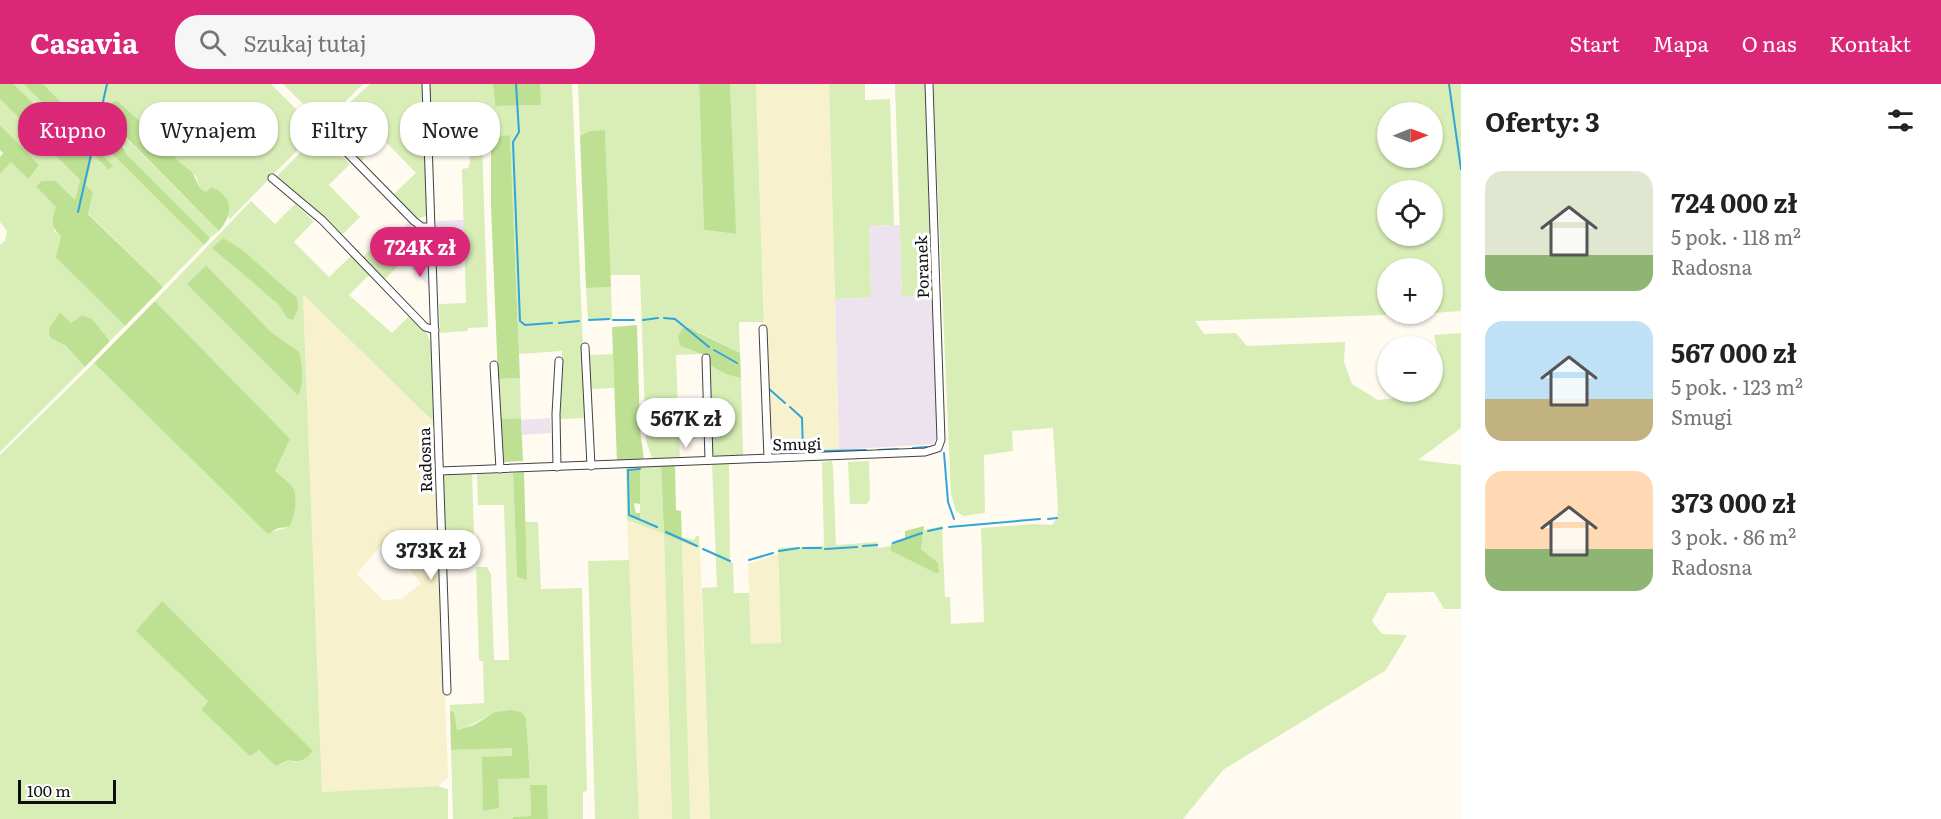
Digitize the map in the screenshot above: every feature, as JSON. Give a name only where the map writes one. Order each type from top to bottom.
[{"type":"street","name":"Radosna","points":[[426,84],[447,691]]},
{"type":"street","name":"Poranek","points":[[929,84],[940,378],[941,440],[938,448]]},
{"type":"street","points":[[350,156],[414,221],[422,227],[431,228]]},
{"type":"street","points":[[272,178],[322,220],[425,327],[435,330]]},
{"type":"street","points":[[763,329],[768,458]]},
{"type":"street","points":[[585,346],[591,466]]},
{"type":"street","points":[[706,358],[709,460]]},
{"type":"street","points":[[558,467],[556,414],[560,361]]},
{"type":"street","points":[[494,365],[500,469]]},
{"type":"street","name":"Smugi","points":[[440,471],[925,452],[938,448]]},
{"type":"shaded area","points":[[756,84],[829,84],[839,450],[804,450],[804,455],[775,455],[769,450]]},
{"type":"shaded area","points":[[464,220],[465,246],[437,247],[436,221]]},
{"type":"shaded area","points":[[409,222],[426,240],[429,286],[388,244]]},
{"type":"shaded area","points":[[900,225],[902,295],[933,295],[937,437],[933,444],[839,450],[835,299],[871,297],[869,226]]},
{"type":"shaded area","points":[[303,293],[436,424],[440,554],[421,554],[402,564],[380,546],[357,574],[383,600],[401,599],[421,584],[408,567],[428,558],[440,560],[448,777],[438,786],[322,792]]},
{"type":"shaded area","points":[[550,418],[551,433],[522,435],[521,420]]},
{"type":"shaded area","points":[[627,520],[664,534],[672,819],[639,819]]},
{"type":"shaded area","points":[[682,541],[700,549],[710,819],[690,819]]},
{"type":"shaded area","points":[[778,554],[781,643],[751,645],[748,564]]},
{"type":"green space","points":[[0,84],[14,84],[32,102],[18,102],[18,117],[0,99]]},
{"type":"green space","points":[[14,84],[24,84],[42,102],[32,102]]},
{"type":"green space","points":[[24,84],[43,84],[61,102],[42,102]]},
{"type":"green space","points":[[43,84],[271,84],[290,103],[292,156],[229,220],[225,196],[213,187],[206,192],[200,188],[196,176],[174,156],[278,156],[278,102],[139,102],[139,131],[127,127],[127,102],[61,102]]},
{"type":"green space","points":[[283,84],[363,84],[345,102],[301,102]]},
{"type":"green space","points":[[370,84],[424,84],[425,102],[400,102],[400,156],[426,156],[428,212],[426,216],[417,219],[393,195],[416,173],[388,144],[388,102],[350,102]]},
{"type":"green space","points":[[429,84],[493,84],[495,102],[430,102]]},
{"type":"green space","points":[[493,84],[540,84],[541,105],[500,106],[500,102],[495,102]]},
{"type":"green space","points":[[540,84],[572,84],[586,418],[560,419],[562,351],[519,354],[510,135],[500,136],[500,106],[540,105]]},
{"type":"green space","points":[[578,84],[699,84],[704,230],[735,234],[730,84],[756,84],[764,322],[739,322],[740,353],[697,331],[680,346],[702,354],[676,355],[680,460],[653,461],[646,441],[640,275],[610,275],[605,130],[590,131],[580,136]]},
{"type":"green space","points":[[699,84],[730,84],[736,234],[704,230]]},
{"type":"green space","points":[[829,84],[865,84],[865,100],[890,99],[894,225],[869,226],[871,297],[835,299]]},
{"type":"green space","points":[[895,84],[926,84],[933,295],[902,296]]},
{"type":"green space","points":[[933,84],[1461,84],[1461,311],[1443,312],[1443,258],[1377,258],[1377,315],[1195,321],[1204,334],[1236,333],[1247,346],[1345,342],[1344,362],[1352,384],[1377,399],[1377,402],[1443,402],[1443,336],[1434,335],[1461,333],[1461,428],[1418,460],[1461,465],[1461,609],[1444,609],[1434,592],[1387,593],[1372,621],[1382,634],[1407,635],[1386,670],[1223,770],[1183,819],[710,819],[702,588],[717,587],[712,464],[729,464],[730,562],[733,563],[734,593],[749,593],[751,644],[781,643],[778,548],[824,546],[822,462],[832,461],[836,545],[878,542],[878,548],[891,546],[891,551],[914,562],[924,553],[920,545],[924,530],[942,526],[945,597],[950,597],[951,624],[984,622],[981,528],[1052,525],[1057,518],[1058,508],[1053,428],[1012,431],[1013,451],[984,455],[985,513],[963,516],[956,511],[951,494]]},
{"type":"green space","points":[[0,99],[18,117],[18,143],[0,125]]},
{"type":"green space","points":[[127,110],[139,120],[139,150],[127,138]]},
{"type":"green space","points":[[0,125],[18,143],[18,156],[30,156],[39,165],[28,179],[11,162],[0,174],[0,157],[3,153],[0,150]]},
{"type":"green space","points":[[605,130],[611,287],[586,288],[580,136],[590,131]]},
{"type":"green space","points":[[510,135],[520,378],[498,379],[491,156],[500,156],[500,136]]},
{"type":"green space","points":[[127,139],[139,151],[139,156],[144,156],[219,231],[210,238],[127,156]]},
{"type":"green space","points":[[127,155],[210,238],[204,245],[114,156]]},
{"type":"green space","points":[[30,156],[56,156],[80,180],[75,200],[56,207],[54,231],[61,236],[57,257],[125,326],[110,341],[92,319],[82,315],[71,323],[60,312],[50,327],[54,340],[66,346],[85,367],[0,452],[0,245],[5,241],[7,231],[0,222],[0,174],[11,162],[39,165]]},
{"type":"green space","points":[[56,156],[93,156],[86,185],[93,192],[88,214],[163,287],[125,326],[56,257],[61,236],[55,230],[53,223],[56,207],[36,186],[42,181],[55,181],[75,200],[80,180]]},
{"type":"green space","points":[[92,156],[96,156],[109,170],[113,166],[103,156],[114,156],[204,245],[163,287],[88,213],[93,192],[86,185]]},
{"type":"green space","points":[[95,156],[103,156],[113,166],[109,170]]},
{"type":"green space","points":[[145,156],[174,156],[192,172],[200,188],[206,192],[212,187],[224,196],[228,201],[229,213],[219,231]]},
{"type":"green space","points":[[297,156],[342,156],[350,164],[329,185],[360,217],[341,236],[276,177]]},
{"type":"green space","points":[[354,156],[366,156],[360,162]]},
{"type":"green space","points":[[470,156],[483,156],[488,327],[440,333],[439,304],[466,303],[462,169],[468,168]]},
{"type":"green space","points":[[251,201],[275,224],[295,204],[314,221],[294,242],[329,277],[351,256],[369,275],[349,295],[392,333],[409,316],[427,334],[432,346],[436,424],[303,294],[322,792],[438,786],[448,789],[448,819],[0,819],[0,455],[94,363],[268,533],[289,527],[275,471],[289,439],[155,301]],"holes":[[[223,238],[293,320],[287,318],[278,304],[218,253]],[[206,265],[286,345],[187,284]],[[162,602],[313,752],[296,762],[288,760],[277,766],[259,750],[203,710],[208,701]]]},
{"type":"green space","points":[[223,238],[241,249],[297,298],[298,309],[293,320],[287,318],[278,304],[212,248]]},
{"type":"green space","points":[[382,239],[404,260],[385,279],[363,257]]},
{"type":"green space","points":[[206,265],[272,333],[299,352],[302,380],[298,395],[187,284]]},
{"type":"green space","points":[[611,287],[612,320],[588,321],[586,288]]},
{"type":"green space","points":[[155,301],[290,439],[275,471],[295,492],[295,508],[289,527],[278,528],[268,534],[94,363]]},
{"type":"green space","points":[[60,312],[71,323],[82,315],[92,319],[110,341],[85,367],[66,346],[51,338],[49,334],[50,327]]},
{"type":"green space","points":[[637,325],[640,429],[644,460],[617,462],[612,327]]},
{"type":"green space","points":[[683,328],[689,328],[740,353],[741,378],[728,375],[709,365],[707,356],[680,346],[678,336]]},
{"type":"green space","points":[[613,354],[614,388],[591,389],[589,355]]},
{"type":"green space","points":[[709,365],[728,375],[741,378],[743,455],[717,457],[712,453]]},
{"type":"green space","points":[[520,378],[521,418],[501,419],[498,379]]},
{"type":"green space","points":[[521,418],[523,461],[504,462],[501,419]]},
{"type":"green space","points":[[869,461],[870,500],[867,504],[850,504],[848,462]]},
{"type":"green space","points":[[675,465],[676,510],[681,511],[682,541],[664,534],[661,466]]},
{"type":"green space","points":[[661,466],[664,534],[627,520],[626,467]],"holes":[[[640,470],[640,518],[631,515],[629,471]]]},
{"type":"green space","points":[[640,470],[640,504],[635,503],[634,505],[636,513],[640,513],[640,519],[631,516],[629,471]]},
{"type":"green space","points":[[524,472],[527,580],[517,577],[513,473]]},
{"type":"green space","points":[[513,473],[517,577],[527,579],[525,522],[538,522],[541,589],[582,588],[587,791],[583,792],[583,819],[548,819],[547,785],[530,786],[531,816],[513,817],[513,819],[453,819],[451,750],[512,747],[512,756],[498,779],[530,777],[526,718],[502,711],[456,730],[454,712],[450,711],[450,705],[484,703],[483,661],[479,661],[476,567],[487,567],[491,574],[494,660],[509,660],[504,505],[478,505],[477,474]]},
{"type":"green space","points":[[472,474],[475,562],[448,562],[443,478],[445,475]]},
{"type":"green space","points":[[924,526],[921,549],[938,563],[939,572],[936,573],[891,551],[891,543],[905,539],[905,531]]},
{"type":"green space","points":[[664,534],[681,540],[681,537],[694,540],[696,536],[699,536],[700,549],[682,542],[690,819],[672,819]]},
{"type":"green space","points":[[629,560],[639,819],[595,819],[588,561]]},
{"type":"green space","points":[[162,601],[313,751],[305,759],[288,760],[276,766],[259,750],[250,756],[202,710],[208,701],[136,631]]},
{"type":"green space","points":[[511,710],[521,712],[526,718],[530,778],[498,779],[499,808],[483,811],[482,757],[512,756],[512,748],[451,750],[450,711],[454,712],[457,730],[474,725],[495,712]]},
{"type":"green space","points":[[530,785],[547,785],[548,819],[513,819],[513,817],[531,816]]},
{"type":"waterway","points":[[78,212],[107,84]]},
{"type":"waterway","points":[[516,84],[519,132],[513,142],[520,321],[525,325],[552,323]]},
{"type":"waterway","points":[[1449,84],[1461,169]]},
{"type":"waterway","points":[[643,320],[658,318]]},
{"type":"waterway","points":[[664,318],[675,319],[709,347]]},
{"type":"waterway","points":[[589,320],[609,319]]},
{"type":"waterway","points":[[613,320],[634,320]]},
{"type":"waterway","points":[[559,323],[579,321]]},
{"type":"waterway","points":[[714,350],[737,363]]},
{"type":"waterway","points":[[768,388],[785,403]]},
{"type":"waterway","points":[[790,407],[802,418],[803,451],[814,451]]},
{"type":"waterway","points":[[913,448],[927,447]]},
{"type":"waterway","points":[[878,450],[898,449]]},
{"type":"waterway","points":[[821,451],[866,450]]},
{"type":"waterway","points":[[944,453],[948,502],[954,519]]},
{"type":"waterway","points":[[640,469],[628,470],[629,515],[657,527]]},
{"type":"waterway","points":[[1048,519],[1057,518]]},
{"type":"waterway","points":[[949,527],[1040,519]]},
{"type":"waterway","points":[[928,531],[942,528]]},
{"type":"waterway","points":[[666,532],[697,546]]},
{"type":"waterway","points":[[893,543],[922,533]]},
{"type":"waterway","points":[[863,546],[877,545]]},
{"type":"waterway","points":[[825,549],[857,547]]},
{"type":"waterway","points":[[779,551],[799,548]]},
{"type":"waterway","points":[[803,548],[821,548]]},
{"type":"waterway","points":[[703,549],[730,561]]},
{"type":"waterway","points":[[749,560],[773,553]]}]
